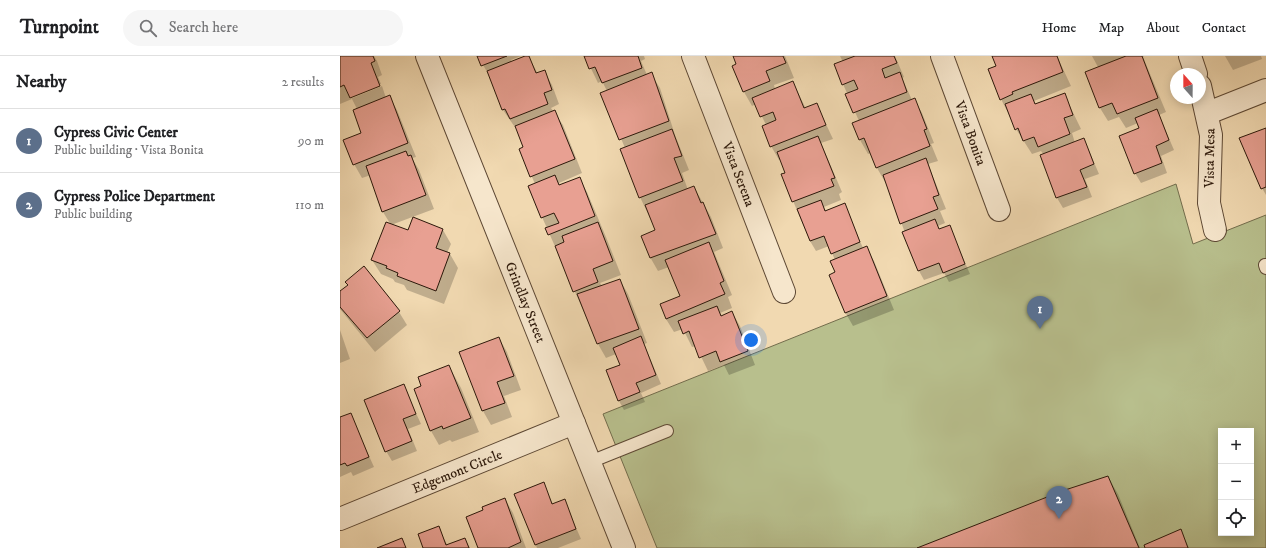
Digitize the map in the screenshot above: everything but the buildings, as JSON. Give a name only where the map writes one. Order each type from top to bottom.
[{"type":"street","name":"Grindlay Street","points":[[427,56],[624,548]]},
{"type":"street","name":"Vista Serena","points":[[693,56],[784,292]]},
{"type":"street","name":"Vista Bonita","points":[[942,56],[999,210]]},
{"type":"street","points":[[1190,56],[1194,68]]},
{"type":"street","points":[[1208,113],[1266,90]]},
{"type":"street","name":"Vista Mesa","points":[[1205,104],[1212,135],[1209,203],[1214,230]]},
{"type":"street","name":"Edgemont Circle","points":[[340,518],[574,423]]},
{"type":"lane","points":[[590,462],[668,431]]},
{"type":"green space","points":[[1176,184],[1193,244],[1266,215],[1266,548],[657,548],[603,414]]},
{"type":"place","name":"Cypress Civic Center","points":[[1040,329]]},
{"type":"place","name":"Cypress Police Department","points":[[1059,519]]}]
